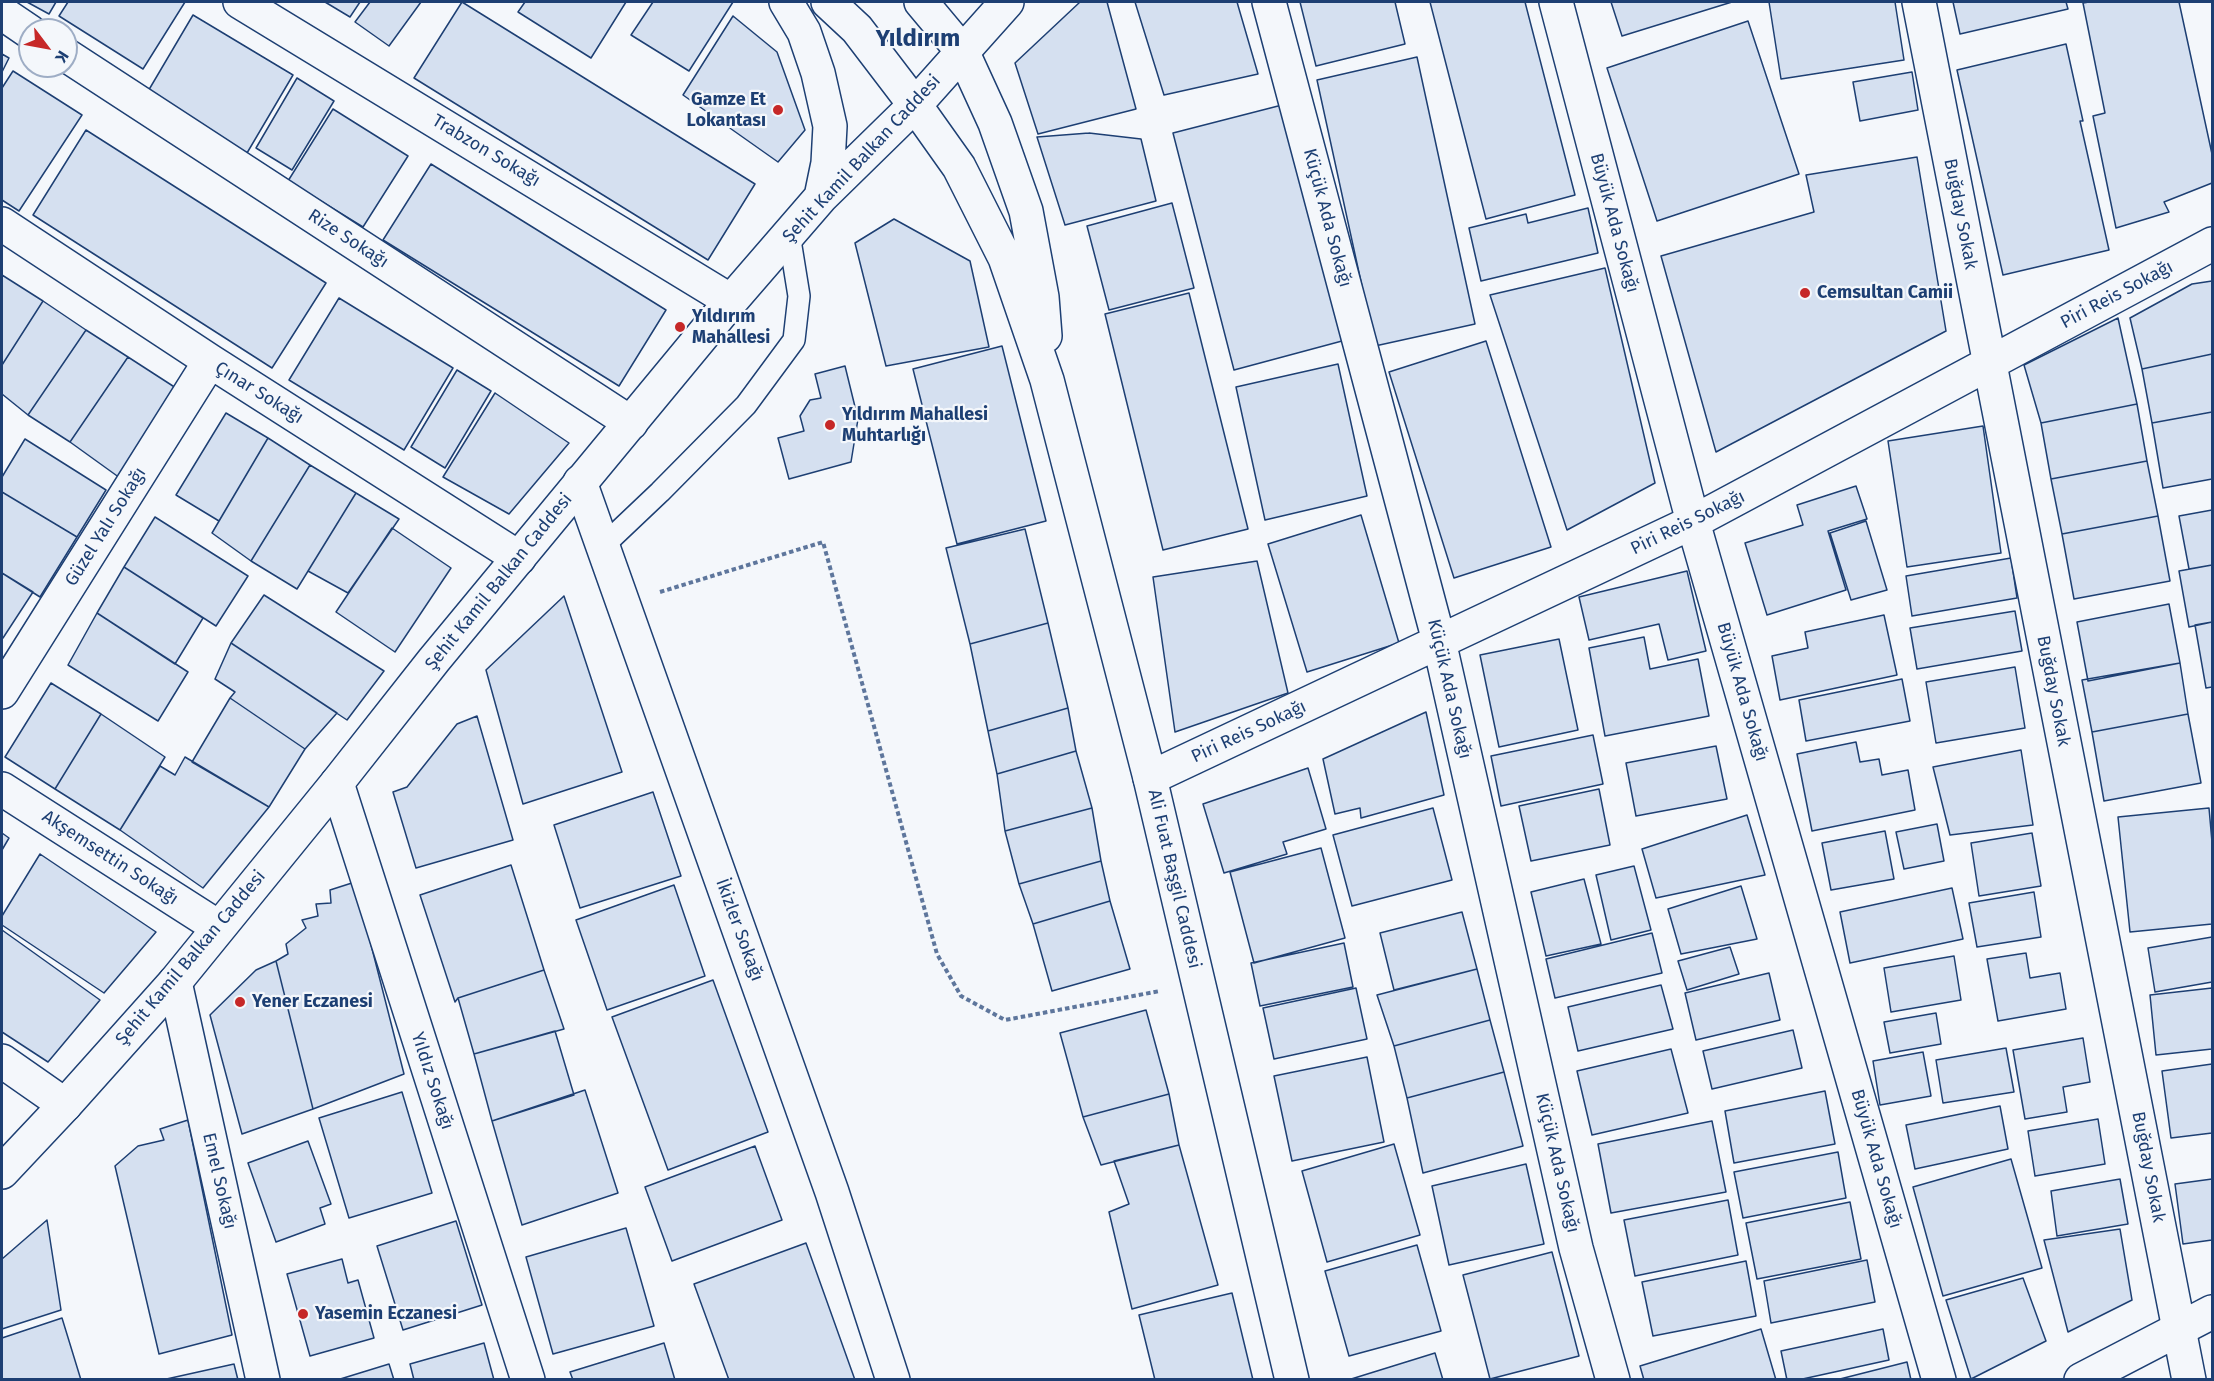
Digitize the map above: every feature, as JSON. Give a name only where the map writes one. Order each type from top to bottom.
[{"type":"street","name":"Trabzon Sokağı","points":[[240,2],[731,302]]},
{"type":"street","points":[[786,2],[804,33],[818,73],[830,126],[828,164],[821,197]]},
{"type":"street","points":[[828,2],[857,29],[959,167],[1005,258],[1047,380]]},
{"type":"street","points":[[921,2],[963,51],[995,123],[1026,211],[1042,297],[1047,380]]},
{"type":"street","name":"Şehit Kamil Balkan Caddesi","points":[[2,1172],[175,982],[580,482],[789,234],[821,197],[915,105],[1007,2]]},
{"type":"street","name":"Küçük Ada Sokağı","points":[[1269,2],[1439,641],[1576,1248],[1613,1380]]},
{"type":"street","name":"Büyük Ada Sokağı","points":[[1556,2],[1693,522],[1939,1380]]},
{"type":"street","name":"Buğday Sokak","points":[[1918,2],[2189,1380]]},
{"type":"street","points":[[2,13],[18,24]]},
{"type":"street","name":"Rize Sokağı","points":[[78,63],[631,423]]},
{"type":"street","name":"Çınar Sokağı","points":[[2,224],[210,361],[519,558]]},
{"type":"street","name":"Piri Reis Sokağı","points":[[1150,778],[1693,522],[2212,244]]},
{"type":"street","name":"Güzel Yalı Sokağı","points":[[2,692],[210,361]]},
{"type":"street","name":"Ali Fuat Başgil Caddesi","points":[[1047,380],[1150,778],[1292,1380]]},
{"type":"street","name":"İkizler Sokağı","points":[[580,482],[832,1192],[893,1380]]},
{"type":"street","name":"Yıldız Sokağı","points":[[337,783],[528,1380]]},
{"type":"street","name":"Akşemsettin Sokağı","points":[[2,789],[218,927]]},
{"type":"street","name":"Emel Sokağı","points":[[175,982],[263,1380]]},
{"type":"street","points":[[2,1061],[65,1105]]},
{"type":"street","points":[[2081,1380],[2212,1312]]},
{"type":"lane","points":[[602,547],[746,405],[794,340],[799,296],[789,234]]},
{"type":"path","points":[[623,603],[823,542],[937,954],[961,996],[1005,1020],[1199,984]]},
{"type":"building","points":[[27,2],[56,2],[49,14]]},
{"type":"building","points":[[68,2],[185,2],[143,69],[78,28],[78,18],[59,16]]},
{"type":"building","points":[[325,2],[360,2],[350,17]]},
{"type":"building","points":[[370,2],[421,2],[389,46],[355,22]]},
{"type":"building","points":[[462,2],[755,184],[708,260],[414,78]]},
{"type":"building","points":[[525,2],[626,2],[591,58],[518,12]]},
{"type":"building","points":[[653,2],[733,2],[689,71],[631,35]]},
{"type":"building","points":[[1080,2],[1107,2],[1136,109],[1038,134],[1015,63]]},
{"type":"building","points":[[1135,2],[1237,2],[1258,74],[1164,95]]},
{"type":"building","points":[[1300,2],[1395,2],[1405,44],[1316,66]]},
{"type":"building","points":[[1430,2],[1525,2],[1575,195],[1486,219]]},
{"type":"building","points":[[1611,2],[1732,2],[1622,36]]},
{"type":"building","points":[[1769,2],[1895,2],[1904,60],[1781,79]]},
{"type":"building","points":[[1953,2],[2066,2],[2068,9],[1960,34]]},
{"type":"building","points":[[2179,2],[2212,154],[2212,183],[2164,202],[2169,212],[2116,228],[2093,116],[2105,113],[2083,3]]},
{"type":"building","points":[[193,15],[293,75],[247,153],[147,93]]},
{"type":"building","points":[[733,16],[777,52],[805,130],[778,162],[683,95]]},
{"type":"building","points":[[1748,21],[1799,174],[1657,221],[1607,68]]},
{"type":"building","points":[[2066,44],[2083,121],[2080,121],[2109,250],[2003,275],[1957,70]]},
{"type":"building","points":[[2,54],[9,58],[2,72]]},
{"type":"building","points":[[1417,57],[1475,324],[1375,346],[1317,80]]},
{"type":"building","points":[[13,71],[18,74],[18,78],[24,78],[82,115],[19,211],[2,200],[2,88]]},
{"type":"building","points":[[1912,72],[1918,110],[1860,121],[1853,82]]},
{"type":"building","points":[[297,78],[334,101],[292,170],[256,148]]},
{"type":"building","points":[[1282,105],[1342,341],[1234,370],[1173,133]]},
{"type":"building","points":[[333,109],[408,156],[363,227],[288,181]]},
{"type":"building","points":[[86,130],[326,283],[272,368],[33,215]]},
{"type":"building","points":[[1089,133],[1141,139],[1156,201],[1065,225],[1037,137]]},
{"type":"building","name":"Cemsultan Camii","points":[[1917,157],[1946,331],[1716,452],[1661,256],[1814,212],[1806,175]]},
{"type":"building","points":[[431,164],[666,310],[619,386],[383,240]]},
{"type":"building","points":[[1172,203],[1194,288],[1109,310],[1087,226]]},
{"type":"building","points":[[1588,208],[1598,253],[1481,281],[1469,228],[1526,214],[1528,223]]},
{"type":"building","points":[[894,219],[970,261],[989,347],[886,366],[855,243]]},
{"type":"building","points":[[1605,268],[1655,483],[1567,530],[1490,295]]},
{"type":"building","points":[[2,275],[43,301],[2,365]]},
{"type":"building","points":[[2212,281],[2212,354],[2142,369],[2130,318],[2192,284]]},
{"type":"building","points":[[1189,293],[1248,529],[1163,550],[1105,314]]},
{"type":"building","points":[[339,298],[453,368],[404,450],[289,380]]},
{"type":"building","points":[[43,301],[86,330],[28,415],[2,394],[2,365]]},
{"type":"building","points":[[2118,318],[2137,404],[2041,423],[2024,365]]},
{"type":"building","points":[[86,330],[128,357],[70,442],[28,415]]},
{"type":"building","points":[[1486,341],[1551,547],[1454,578],[1389,372]]},
{"type":"building","points":[[1002,346],[1046,521],[957,544],[913,369]]},
{"type":"building","points":[[2212,354],[2212,412],[2152,423],[2142,369]]},
{"type":"building","points":[[128,357],[176,388],[120,478],[70,442]]},
{"type":"building","points":[[1338,364],[1367,496],[1265,520],[1236,387]]},
{"type":"building","name":"Yıldırım Mahallesi Muhtarlığı","points":[[845,366],[858,419],[851,462],[789,479],[778,438],[804,431],[800,416],[810,400],[821,398],[815,374]]},
{"type":"building","points":[[457,370],[491,391],[445,468],[411,447]]},
{"type":"building","points":[[495,393],[569,443],[509,514],[443,477]]},
{"type":"building","points":[[2137,404],[2147,461],[2051,479],[2041,423]]},
{"type":"building","points":[[2212,412],[2212,479],[2163,488],[2152,423]]},
{"type":"building","points":[[226,413],[268,438],[219,521],[176,495]]},
{"type":"building","points":[[1983,426],[2001,553],[1907,567],[1888,441]]},
{"type":"building","points":[[268,438],[310,465],[251,561],[212,533]]},
{"type":"building","points":[[25,439],[106,490],[77,537],[2,492],[2,477]]},
{"type":"building","points":[[2147,461],[2158,516],[2062,534],[2051,479]]},
{"type":"building","points":[[310,465],[356,493],[297,589],[251,561]]},
{"type":"building","points":[[1856,486],[1867,519],[1828,531],[1846,590],[1767,615],[1745,543],[1803,525],[1797,505]]},
{"type":"building","points":[[2,492],[77,537],[40,597],[2,573]]},
{"type":"building","points":[[356,493],[399,519],[348,593],[308,571]]},
{"type":"building","points":[[2212,510],[2212,565],[2189,569],[2179,516]]},
{"type":"building","points":[[1361,515],[1399,643],[1307,672],[1268,544]]},
{"type":"building","points":[[2158,516],[2170,581],[2074,599],[2062,534]]},
{"type":"building","points":[[155,517],[248,576],[216,626],[124,567]]},
{"type":"building","points":[[1866,521],[1887,590],[1851,600],[1830,533]]},
{"type":"building","points":[[392,528],[451,568],[395,652],[336,612]]},
{"type":"building","points":[[1025,529],[1048,623],[970,644],[946,548]]},
{"type":"building","points":[[2011,558],[2017,598],[1912,616],[1906,576]]},
{"type":"building","points":[[1257,561],[1288,693],[1175,732],[1153,577]]},
{"type":"building","points":[[2212,565],[2212,622],[2189,627],[2179,571]]},
{"type":"building","points":[[124,567],[203,618],[175,664],[97,613]]},
{"type":"building","points":[[1687,571],[1706,651],[1668,660],[1659,624],[1589,640],[1579,597]]},
{"type":"building","points":[[2,573],[33,592],[3,638],[2,637]]},
{"type":"building","points":[[264,595],[384,671],[347,720],[231,643]]},
{"type":"building","points":[[564,596],[622,772],[523,804],[486,670]]},
{"type":"building","points":[[2169,604],[2180,663],[2088,681],[2077,622]]},
{"type":"building","points":[[2015,611],[2022,651],[1917,669],[1910,628]]},
{"type":"building","points":[[97,613],[188,672],[158,721],[68,665]]},
{"type":"building","points":[[1884,615],[1897,675],[1780,700],[1772,656],[1808,648],[1805,632]]},
{"type":"building","points":[[2212,622],[2212,687],[2206,688],[2195,625]]},
{"type":"building","points":[[1048,623],[1068,708],[988,731],[970,644]]},
{"type":"building","points":[[1644,637],[1650,669],[1698,659],[1709,716],[1605,736],[1589,648]]},
{"type":"building","points":[[1559,639],[1578,730],[1499,747],[1480,655]]},
{"type":"building","points":[[231,643],[337,713],[305,749],[230,698],[235,692],[215,679]]},
{"type":"building","points":[[2180,663],[2188,714],[2092,732],[2082,680]]},
{"type":"building","points":[[2015,667],[2025,728],[1936,743],[1926,682]]},
{"type":"building","points":[[1902,679],[1910,721],[1806,741],[1799,700]]},
{"type":"building","points":[[51,683],[101,714],[55,789],[5,757]]},
{"type":"building","points":[[230,698],[305,749],[269,807],[192,762]]},
{"type":"building","points":[[1068,708],[1076,751],[997,774],[988,731]]},
{"type":"building","points":[[1426,712],[1444,795],[1361,818],[1360,808],[1335,814],[1323,759]]},
{"type":"building","points":[[101,714],[165,757],[120,830],[55,789]]},
{"type":"building","points":[[2188,714],[2201,783],[2104,801],[2092,732]]},
{"type":"building","points":[[477,716],[513,840],[416,868],[393,792],[407,787],[457,724]]},
{"type":"building","points":[[1593,735],[1603,784],[1501,806],[1491,756]]},
{"type":"building","points":[[1856,742],[1860,762],[1879,759],[1882,775],[1908,770],[1915,810],[1812,831],[1797,754]]},
{"type":"building","points":[[1716,746],[1727,799],[1636,816],[1626,763]]},
{"type":"building","points":[[2021,750],[2033,825],[1950,835],[1933,767]]},
{"type":"building","points":[[1076,751],[1092,808],[1005,831],[997,774]]},
{"type":"building","points":[[185,757],[269,807],[203,888],[120,830],[160,766],[175,775]]},
{"type":"building","points":[[1308,768],[1326,829],[1283,842],[1287,854],[1224,873],[1203,804]]},
{"type":"building","points":[[1599,789],[1610,845],[1531,861],[1519,806]]},
{"type":"building","points":[[653,792],[681,876],[580,908],[554,825]]},
{"type":"building","points":[[1092,808],[1101,861],[1019,884],[1005,831]]},
{"type":"building","points":[[1433,808],[1452,880],[1352,906],[1333,835]]},
{"type":"building","points":[[2209,808],[2212,842],[2212,924],[2130,932],[2118,817]]},
{"type":"building","points":[[1747,815],[1765,875],[1656,898],[1642,849]]},
{"type":"building","points":[[1937,824],[1944,861],[1904,869],[1896,832]]},
{"type":"building","points":[[1885,831],[1894,879],[1831,890],[1822,843]]},
{"type":"building","points":[[2,833],[9,838],[2,850]]},
{"type":"building","points":[[2032,833],[2041,886],[1979,896],[1971,843]]},
{"type":"building","points":[[1321,848],[1345,938],[1254,963],[1230,872]]},
{"type":"building","points":[[40,854],[156,932],[104,993],[2,925],[2,916]]},
{"type":"building","points":[[1101,861],[1110,901],[1033,924],[1019,884]]},
{"type":"building","points":[[511,865],[544,970],[458,998],[455,1002],[420,895]]},
{"type":"building","points":[[1634,866],[1651,930],[1611,940],[1596,875]]},
{"type":"building","points":[[1584,879],[1601,944],[1546,956],[1531,892]]},
{"type":"building","points":[[355,882],[404,1074],[313,1109],[276,961],[288,954],[286,944],[306,928],[302,920],[318,916],[316,904],[331,903],[330,890]]},
{"type":"building","points":[[674,885],[705,976],[607,1010],[576,920]]},
{"type":"building","points":[[1741,886],[1757,939],[1681,954],[1668,909]]},
{"type":"building","points":[[1952,888],[1963,939],[1850,963],[1840,912]]},
{"type":"building","points":[[2034,892],[2041,937],[1977,947],[1969,903]]},
{"type":"building","points":[[1110,901],[1130,969],[1052,991],[1033,924]]},
{"type":"building","points":[[1462,912],[1477,969],[1394,990],[1380,933]]},
{"type":"building","points":[[2,930],[100,1000],[48,1062],[2,1032]]},
{"type":"building","points":[[1652,933],[1662,973],[1555,998],[1546,959]]},
{"type":"building","points":[[2212,937],[2212,982],[2155,992],[2148,948]]},
{"type":"building","points":[[1344,943],[1353,987],[1260,1006],[1251,963]]},
{"type":"building","points":[[1730,947],[1739,974],[1687,990],[1678,961]]},
{"type":"building","points":[[2026,953],[2030,978],[2060,973],[2066,1009],[1998,1021],[1987,959]]},
{"type":"building","points":[[1954,956],[1961,1000],[1891,1012],[1884,968]]},
{"type":"building","points":[[276,961],[313,1109],[242,1134],[210,1015],[256,970]]},
{"type":"building","points":[[1477,969],[1490,1020],[1394,1046],[1377,995]]},
{"type":"building","points":[[544,970],[564,1029],[474,1054],[458,998]]},
{"type":"building","points":[[1769,973],[1780,1020],[1696,1040],[1685,993]]},
{"type":"building","points":[[713,980],[768,1132],[668,1170],[612,1017]]},
{"type":"building","points":[[1661,985],[1673,1029],[1578,1051],[1568,1007]]},
{"type":"building","points":[[1356,988],[1367,1039],[1274,1059],[1263,1008]]},
{"type":"building","points":[[2212,988],[2212,1049],[2156,1055],[2150,995]]},
{"type":"building","points":[[1146,1010],[1169,1094],[1083,1117],[1060,1033]]},
{"type":"building","points":[[1936,1013],[1941,1044],[1890,1053],[1884,1022]]},
{"type":"building","points":[[1490,1020],[1504,1072],[1407,1098],[1394,1046]]},
{"type":"building","points":[[1793,1030],[1802,1068],[1712,1089],[1703,1051]]},
{"type":"building","points":[[555,1031],[574,1095],[492,1121],[474,1054]]},
{"type":"building","points":[[2083,1038],[2090,1082],[2063,1087],[2067,1112],[2025,1119],[2013,1050]]},
{"type":"building","points":[[2006,1048],[2014,1092],[1943,1103],[1936,1060]]},
{"type":"building","points":[[1671,1049],[1688,1113],[1592,1135],[1577,1071]]},
{"type":"building","points":[[1923,1052],[1931,1096],[1880,1105],[1873,1061]]},
{"type":"building","points":[[1367,1057],[1384,1142],[1292,1161],[1274,1076]]},
{"type":"building","points":[[2212,1064],[2212,1133],[2171,1138],[2162,1071]]},
{"type":"building","points":[[1504,1072],[1523,1146],[1423,1173],[1407,1098]]},
{"type":"building","points":[[585,1090],[618,1193],[522,1225],[492,1121]]},
{"type":"building","points":[[1825,1091],[1835,1144],[1734,1163],[1725,1111]]},
{"type":"building","points":[[402,1092],[432,1193],[349,1218],[319,1118]]},
{"type":"building","points":[[1169,1094],[1179,1145],[1101,1165],[1083,1117]]},
{"type":"building","points":[[2000,1106],[2008,1149],[1915,1169],[1906,1125]]},
{"type":"building","points":[[2098,1119],[2105,1164],[2035,1176],[2028,1131]]},
{"type":"building","points":[[188,1120],[232,1335],[159,1354],[115,1166],[138,1146],[164,1140],[160,1129]]},
{"type":"building","points":[[1712,1121],[1726,1192],[1611,1213],[1598,1144]]},
{"type":"building","points":[[308,1141],[331,1204],[320,1208],[325,1224],[276,1242],[248,1163]]},
{"type":"building","points":[[1394,1144],[1420,1235],[1327,1262],[1302,1171]]},
{"type":"building","points":[[1179,1145],[1218,1285],[1132,1309],[1109,1212],[1129,1204],[1114,1161]]},
{"type":"building","points":[[755,1146],[782,1220],[672,1261],[645,1187]]},
{"type":"building","points":[[1838,1152],[1846,1198],[1743,1218],[1734,1172]]},
{"type":"building","points":[[2011,1159],[2042,1268],[1943,1296],[1913,1187]]},
{"type":"building","points":[[1526,1164],[1544,1244],[1449,1265],[1432,1186]]},
{"type":"building","points":[[2120,1179],[2128,1224],[2057,1236],[2051,1191]]},
{"type":"building","points":[[2212,1179],[2212,1240],[2183,1244],[2175,1184]]},
{"type":"building","points":[[1728,1200],[1738,1255],[1635,1276],[1624,1220]]},
{"type":"building","points":[[1850,1202],[1861,1259],[1757,1279],[1746,1223]]},
{"type":"building","points":[[47,1220],[61,1310],[2,1329],[2,1259]]},
{"type":"building","points":[[456,1221],[482,1305],[403,1330],[377,1246]]},
{"type":"building","points":[[626,1228],[654,1326],[553,1354],[526,1257]]},
{"type":"building","points":[[2120,1229],[2132,1300],[2068,1332],[2044,1240]]},
{"type":"building","points":[[806,1243],[855,1380],[729,1380],[694,1284]]},
{"type":"building","points":[[1417,1245],[1441,1331],[1349,1356],[1325,1271]]},
{"type":"building","points":[[1552,1252],[1579,1356],[1490,1379],[1463,1275]]},
{"type":"building","points":[[342,1259],[348,1283],[358,1280],[374,1338],[310,1356],[287,1274]]},
{"type":"building","points":[[1867,1260],[1875,1302],[1771,1323],[1764,1281]]},
{"type":"building","points":[[1746,1261],[1756,1316],[1653,1336],[1642,1282]]},
{"type":"building","points":[[2023,1278],[2046,1341],[1971,1379],[1946,1300]]},
{"type":"building","points":[[1232,1293],[1253,1380],[1155,1380],[1139,1315]]},
{"type":"building","points":[[62,1318],[81,1380],[2,1380],[2,1338]]},
{"type":"building","points":[[1761,1329],[1776,1380],[1644,1380],[1640,1366]]},
{"type":"building","points":[[1883,1329],[1889,1360],[1798,1380],[1787,1380],[1781,1351]]},
{"type":"building","points":[[484,1343],[494,1380],[414,1380],[410,1364]]},
{"type":"building","points":[[664,1343],[675,1380],[573,1380],[570,1372]]},
{"type":"building","points":[[1435,1353],[1443,1380],[1348,1380]]},
{"type":"building","points":[[1907,1362],[1911,1380],[1836,1380]]},
{"type":"building","points":[[234,1364],[238,1380],[162,1380]]},
{"type":"building","points":[[389,1364],[394,1380],[337,1380]]},
{"type":"place","name":"Gamze Et Lokantası","points":[[778,110]]},
{"type":"place","name":"Cemsultan Camii","points":[[1805,293]]},
{"type":"place","name":"Yıldırım Mahallesi","points":[[680,327]]},
{"type":"place","name":"Yıldırım Mahallesi Muhtarlığı","points":[[830,425]]},
{"type":"place","name":"Yener Eczanesi","points":[[240,1002]]},
{"type":"place","name":"Yasemin Eczanesi","points":[[303,1314]]},
{"type":"district","name":"Yıldırım","points":[[918,39]]}]
